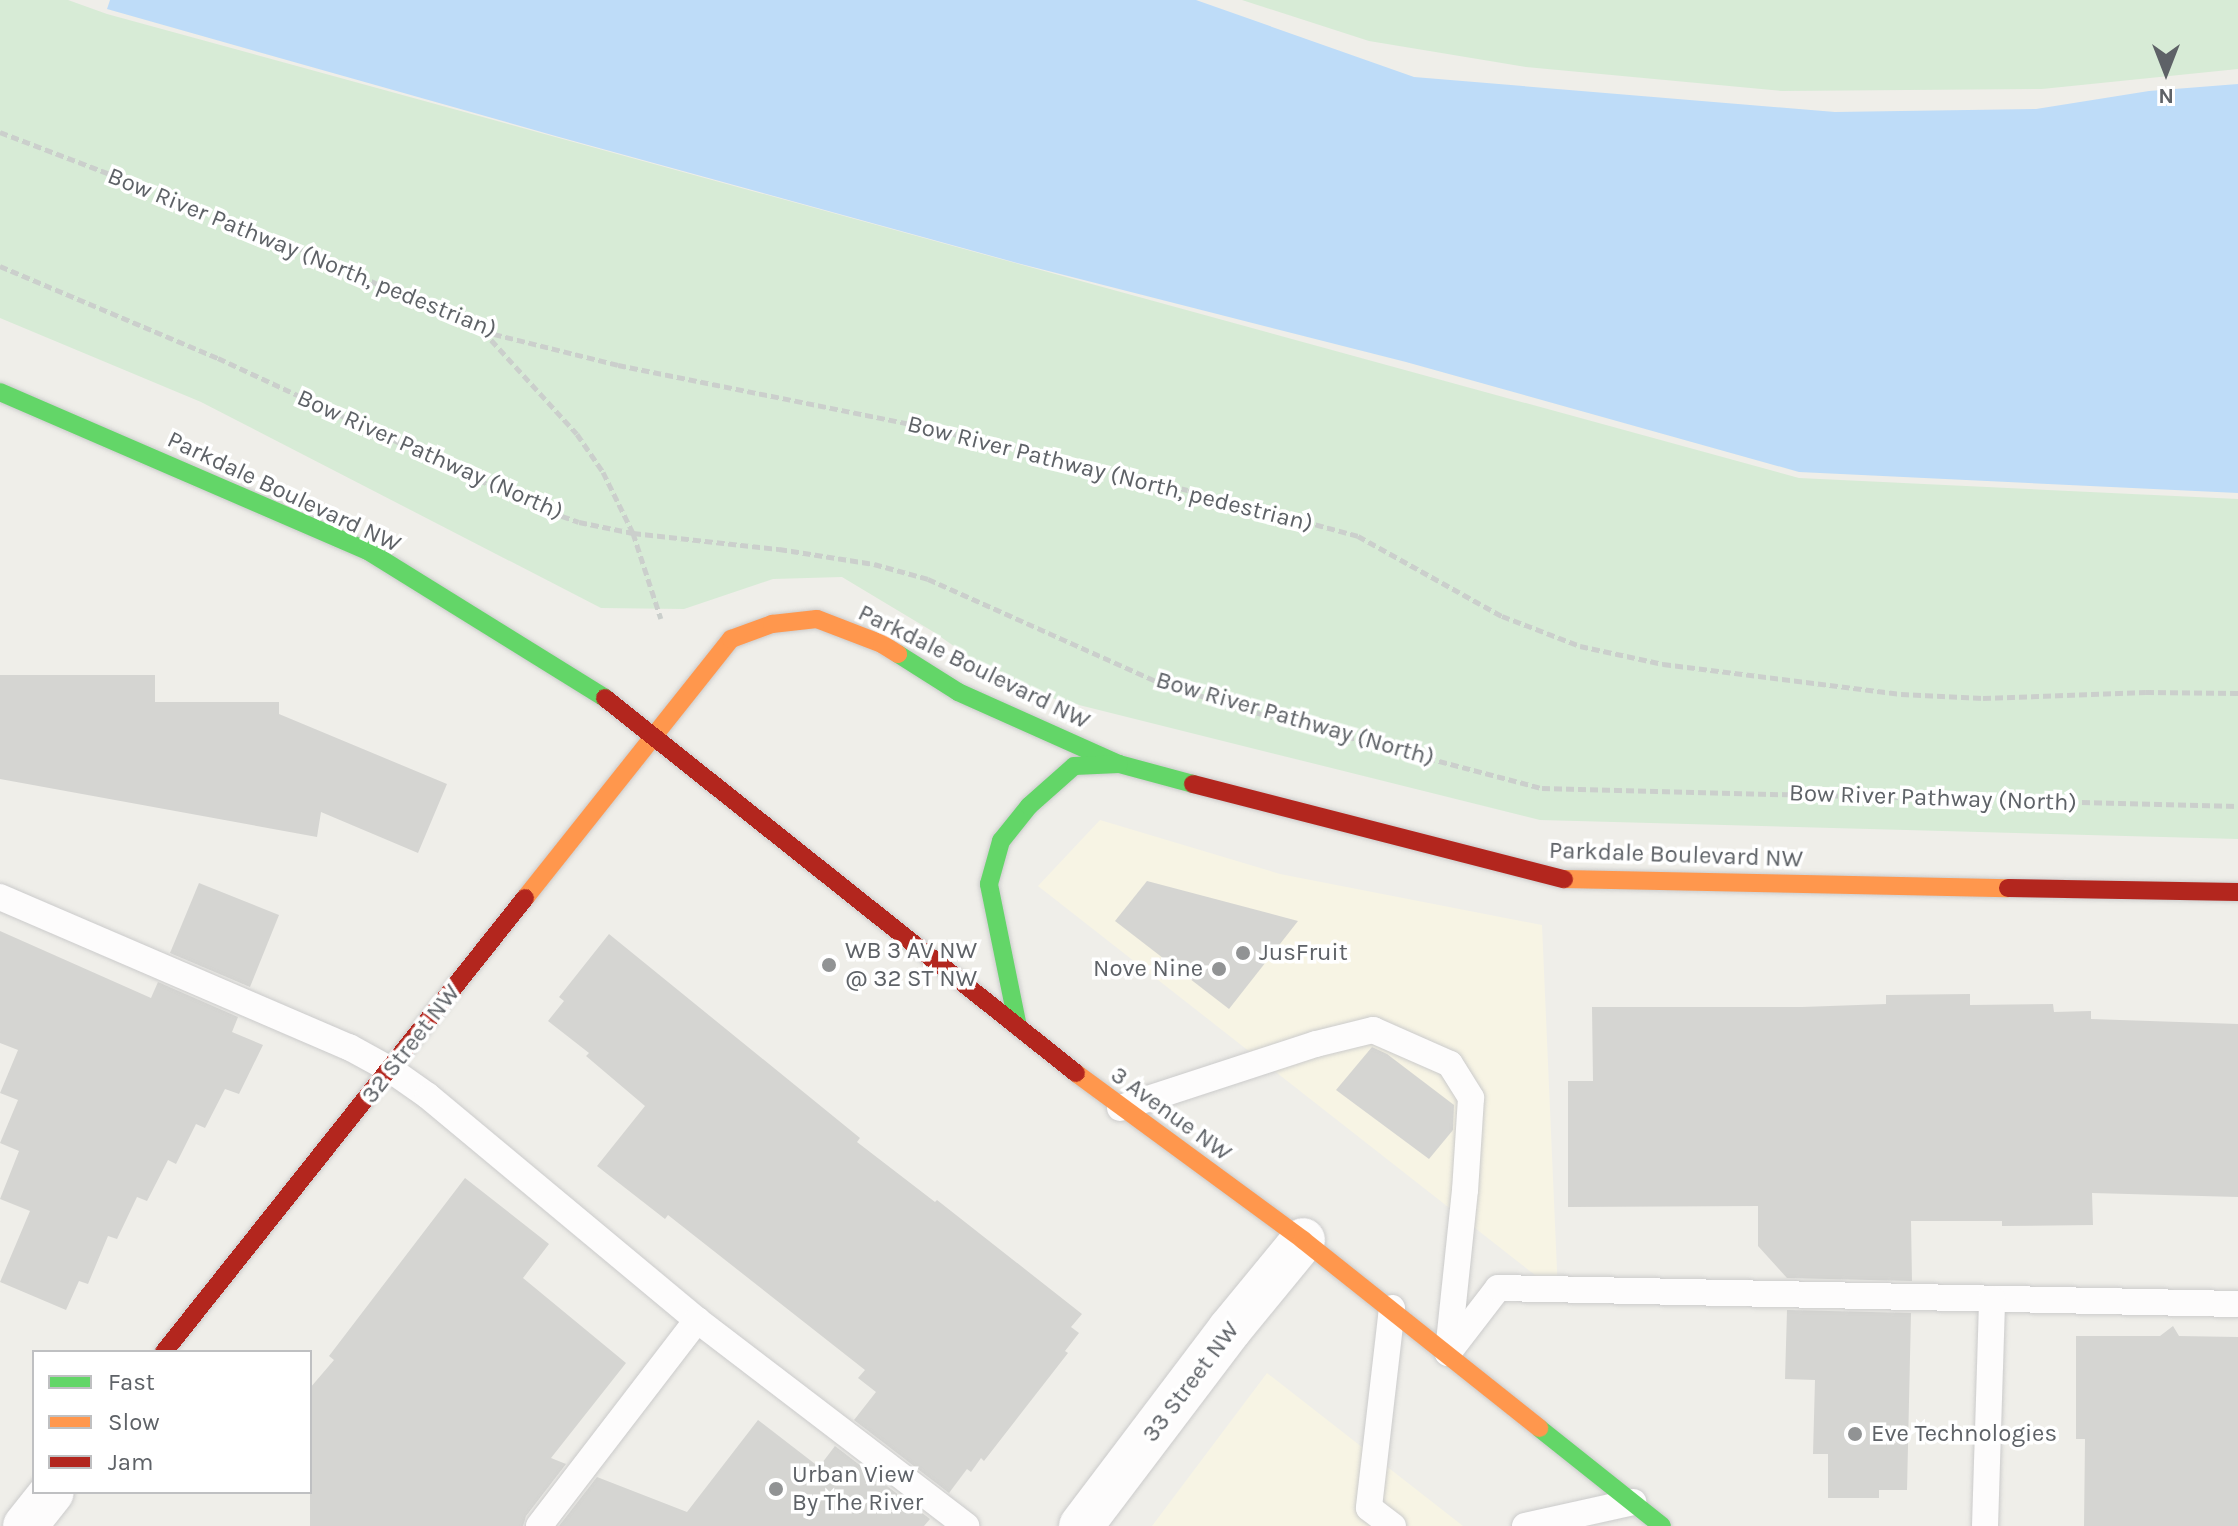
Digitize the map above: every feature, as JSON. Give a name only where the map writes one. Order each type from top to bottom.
[{"type":"street","name":"Parkdale Boulevard NW","points":[[0,392],[368,551],[604,697],[656,735],[731,639],[772,624],[817,619],[882,644],[958,692],[1119,764],[1556,879],[2238,892]]},
{"type":"street","name":"3 Avenue NW","points":[[656,735],[1120,1108],[1392,1308],[1662,1526]]},
{"type":"street","name":"32 Street NW","points":[[166,1350],[656,735]]},
{"type":"street","points":[[1018,1027],[989,884],[1001,841],[1029,806],[1074,766],[1119,764]]},
{"type":"street","name":"33 Street NW","points":[[1081,1526],[1230,1329],[1303,1240]]},
{"type":"street","points":[[25,1526],[50,1494]]},
{"type":"lane","points":[[0,897],[349,1047],[391,1070],[428,1096],[697,1320],[966,1526]]},
{"type":"lane","points":[[1120,1108],[1316,1044],[1373,1030],[1450,1064],[1471,1098],[1448,1353]]},
{"type":"lane","points":[[1448,1353],[1498,1288],[2238,1304]]},
{"type":"lane","points":[[1985,1526],[1992,1299]]},
{"type":"lane","points":[[1392,1308],[1369,1508],[1393,1526]]},
{"type":"lane","points":[[539,1526],[697,1320]]},
{"type":"lane","points":[[1525,1526],[1633,1502]]},
{"type":"lane","points":[[1614,1526],[1633,1502]]},
{"type":"path","name":"Bow River Pathway (North, pedestrian)","points":[[0,132],[262,232],[482,331],[618,365],[941,430],[1188,490],[1358,536],[1502,616],[1580,646],[1663,664],[1901,694],[1969,698],[2146,692],[2238,693]]},
{"type":"path","name":"Bow River Pathway (North)","points":[[0,266],[218,358],[539,508],[579,522],[633,533],[779,549],[874,564],[928,579],[1031,628],[1165,685],[1265,715],[1542,788],[2238,806]]},
{"type":"path","points":[[482,331],[577,434],[603,472],[633,533],[661,619]]},
{"type":"shaded area","points":[[1100,820],[1280,874],[1542,925],[1558,1293],[1038,886]]},
{"type":"shaded area","points":[[1267,1373],[1463,1526],[1152,1526]]},
{"type":"green space","points":[[0,0],[68,0],[107,14],[1799,478],[2238,499],[2238,839],[1540,820],[1055,699],[980,664],[842,577],[773,579],[684,609],[601,608],[201,402],[0,318]]},
{"type":"green space","points":[[1242,0],[2238,0],[2238,69],[2042,89],[1782,91],[1526,67],[1369,41]]},
{"type":"water","points":[[110,0],[1196,0],[1414,77],[1835,112],[2036,109],[2149,91],[2238,84],[2238,493],[1799,472],[1406,362],[1021,264],[559,137],[107,9]]},
{"type":"building","points":[[0,675],[155,675],[155,702],[279,702],[279,714],[447,784],[418,853],[321,812],[317,837],[0,779]]},
{"type":"building","name":"Nove Nine","points":[[1147,881],[1298,921],[1229,1009],[1115,921]]},
{"type":"building","points":[[199,883],[279,915],[250,987],[170,953]]},
{"type":"building","points":[[0,931],[151,998],[158,982],[238,1017],[232,1032],[263,1045],[239,1094],[225,1089],[205,1128],[196,1124],[176,1164],[168,1160],[147,1201],[137,1197],[117,1239],[108,1236],[88,1284],[79,1281],[66,1310],[0,1282],[30,1211],[0,1199],[19,1151],[0,1143],[18,1100],[0,1093],[18,1050],[0,1043]]},
{"type":"building","points":[[609,934],[860,1138],[857,1142],[935,1202],[937,1200],[1082,1314],[1071,1327],[1079,1333],[1065,1351],[1068,1353],[984,1461],[981,1458],[971,1472],[967,1469],[949,1493],[854,1420],[876,1392],[858,1378],[865,1370],[668,1215],[665,1219],[597,1166],[645,1106],[586,1056],[589,1053],[548,1021],[564,1001],[559,997]]},
{"type":"building","points":[[1970,994],[1970,1005],[2053,1004],[2054,1012],[2091,1011],[2091,1019],[2238,1024],[2238,1197],[2092,1193],[2093,1225],[2002,1226],[2002,1221],[1911,1221],[1912,1281],[1787,1278],[1758,1246],[1758,1206],[1568,1207],[1568,1081],[1593,1081],[1592,1007],[1802,1007],[1886,1004],[1886,995]]},
{"type":"building","points":[[1372,1047],[1387,1054],[1454,1105],[1453,1130],[1429,1159],[1336,1090]]},
{"type":"building","points":[[465,1178],[549,1244],[523,1278],[626,1363],[551,1458],[566,1464],[526,1516],[523,1526],[310,1526],[312,1386],[334,1360],[329,1356]]},
{"type":"building","points":[[1787,1310],[1911,1313],[1907,1490],[1879,1490],[1879,1498],[1828,1498],[1828,1454],[1813,1454],[1815,1380],[1785,1379]]},
{"type":"building","points":[[2173,1326],[2179,1336],[2238,1337],[2238,1526],[2084,1526],[2085,1439],[2076,1439],[2076,1336],[2160,1336]]},
{"type":"building","points":[[758,1420],[819,1467],[835,1446],[930,1519],[924,1526],[559,1526],[597,1477],[687,1512]]},
{"type":"traffic: fast","points":[[0,392],[368,551],[605,698]]},
{"type":"traffic: fast","points":[[898,654],[958,692],[1119,764],[1193,784]]},
{"type":"traffic: fast","points":[[1018,1027],[989,884],[1001,841],[1029,806],[1074,766],[1119,764]]},
{"type":"traffic: fast","points":[[1539,1428],[1662,1526]]},
{"type":"traffic: slow","points":[[525,898],[731,639],[772,624],[817,619],[882,644],[898,654]]},
{"type":"traffic: slow","points":[[1564,879],[2008,888]]},
{"type":"traffic: slow","points":[[1076,1073],[1303,1240],[1539,1428]]},
{"type":"traffic: jam","points":[[605,698],[1076,1073]]},
{"type":"traffic: jam","points":[[1193,784],[1564,879]]},
{"type":"traffic: jam","points":[[2008,888],[2238,892]]},
{"type":"traffic: jam","points":[[166,1350],[525,898]]},
{"type":"place","name":"JusFruit","points":[[1243,953]]},
{"type":"place","name":"WB 3 AV NW @ 32 ST NW","points":[[829,965]]},
{"type":"place","name":"Nove Nine","points":[[1219,969]]},
{"type":"place","name":"Eve Technologies","points":[[1855,1434]]},
{"type":"place","name":"Urban View By The River","points":[[776,1489]]}]
